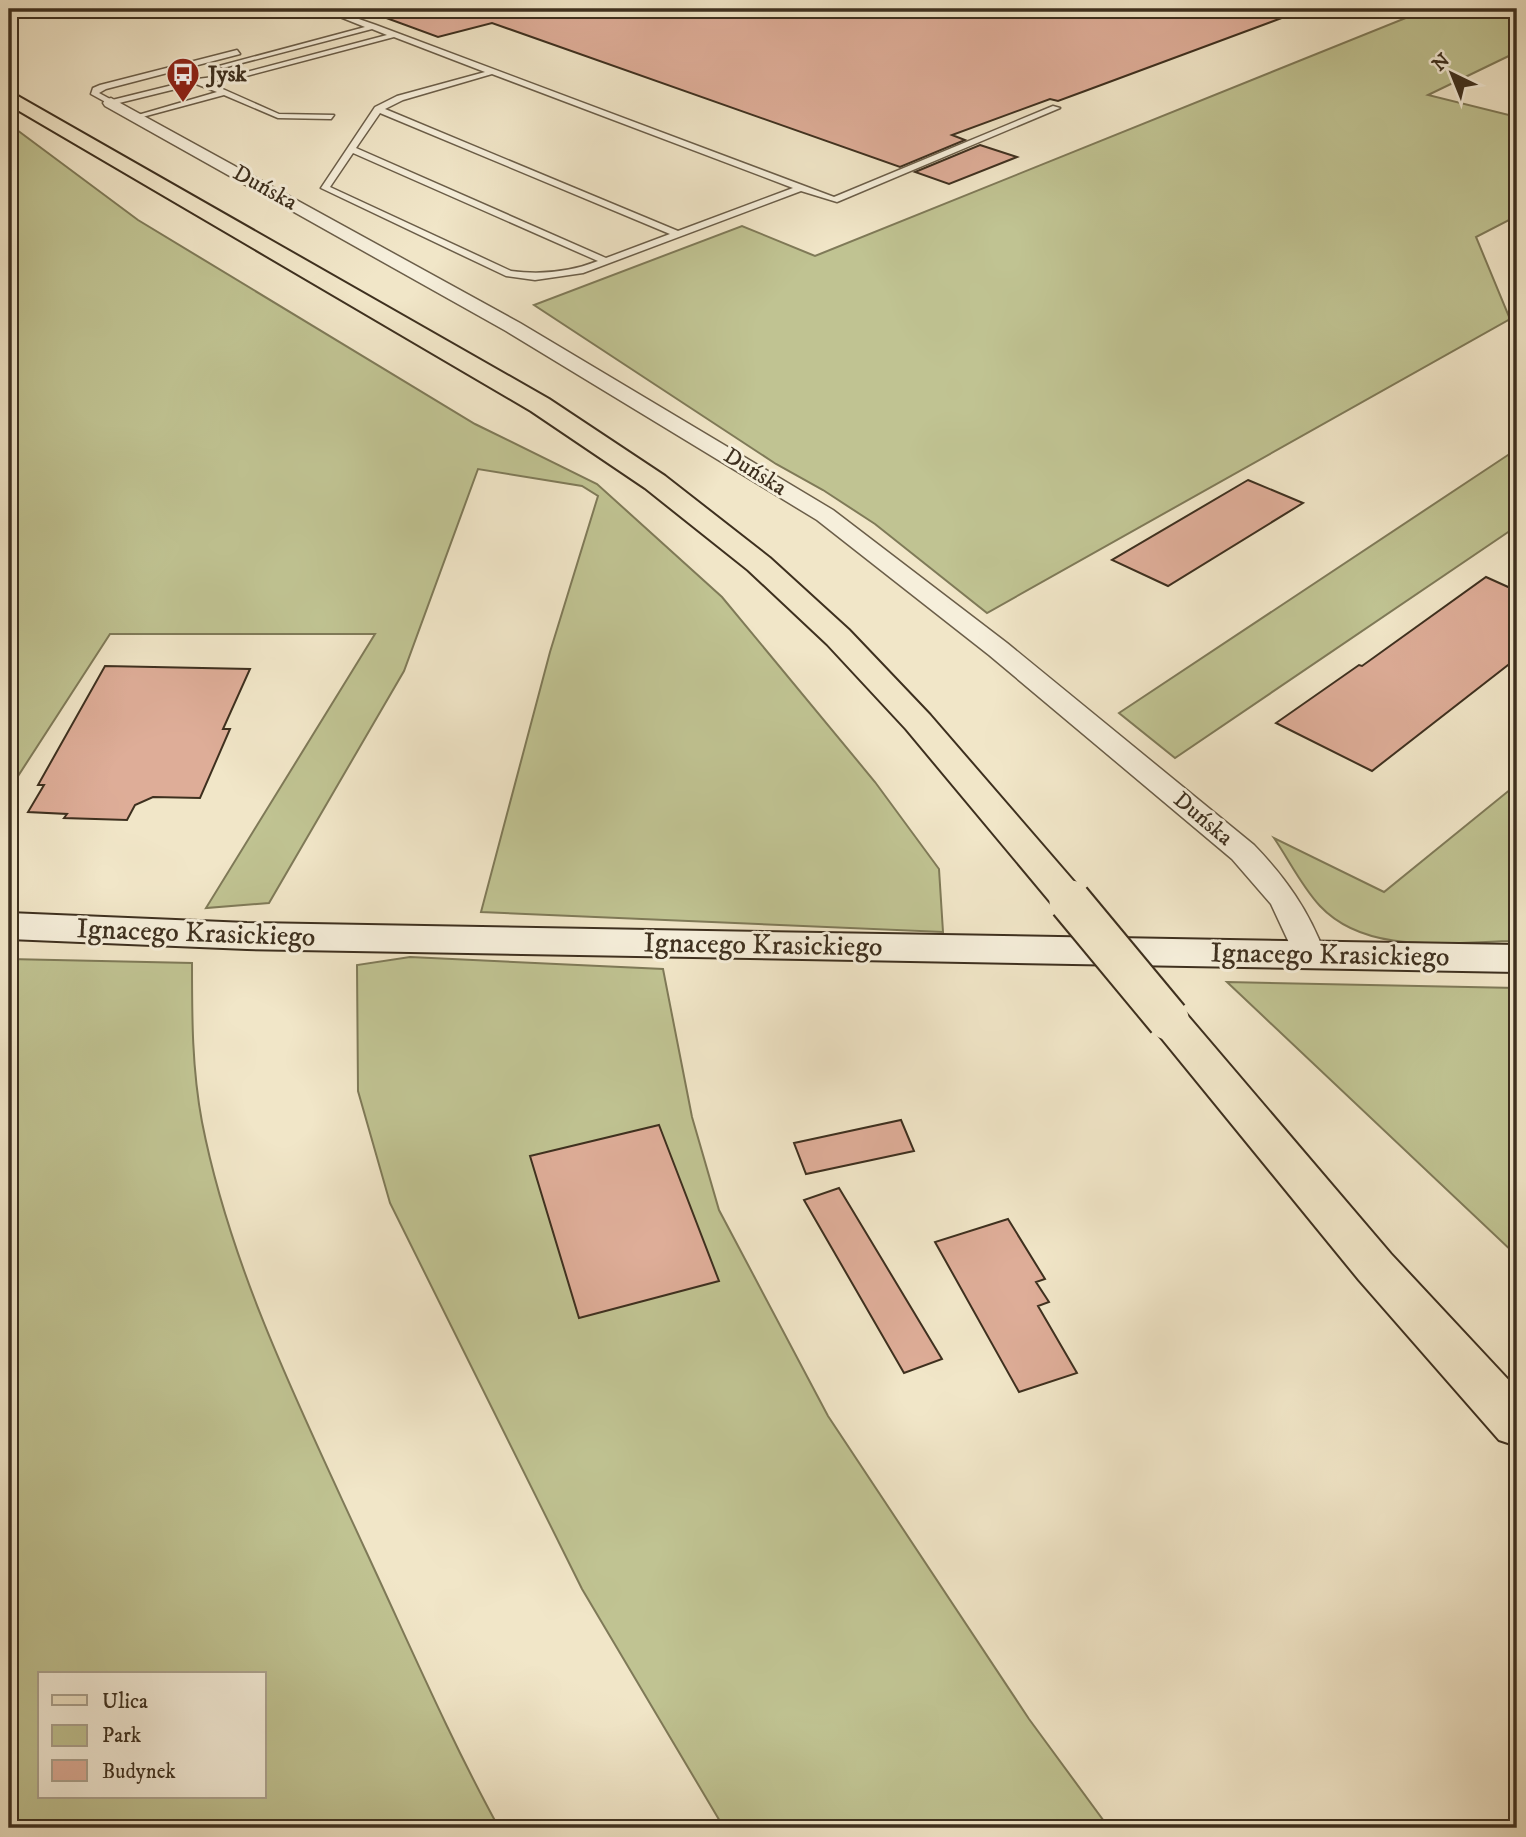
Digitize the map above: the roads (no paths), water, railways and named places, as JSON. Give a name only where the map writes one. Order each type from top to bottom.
[{"type":"main road","points":[[9,97],[540,405],[655,482],[760,565],[838,637],[918,722],[1375,1267],[1517,1424]]},
{"type":"street","name":"Duńska","points":[[111,103],[513,327],[689,431],[849,531],[998,649],[1243,852],[1275,884],[1296,916],[1309,954]]},
{"type":"street","name":"Ignacego Krasickiego","points":[[9,926],[247,936],[1517,958]]},
{"type":"lane","points":[[324,9],[834,200],[1056,108]]},
{"type":"lane","points":[[197,81],[217,68],[373,27]]},
{"type":"lane","points":[[237,52],[96,90],[96,94],[111,103],[197,81],[239,76],[394,35]]},
{"type":"lane","points":[[492,72],[400,98],[378,109],[325,188],[509,274],[535,277],[580,271],[800,188]]},
{"type":"lane","points":[[197,81],[278,116],[331,117]]},
{"type":"lane","points":[[135,117],[224,93]]},
{"type":"lane","points":[[378,109],[678,234]]},
{"type":"lane","points":[[351,149],[606,261]]},
{"type":"place","name":"Jysk","points":[[183,104]]}]
